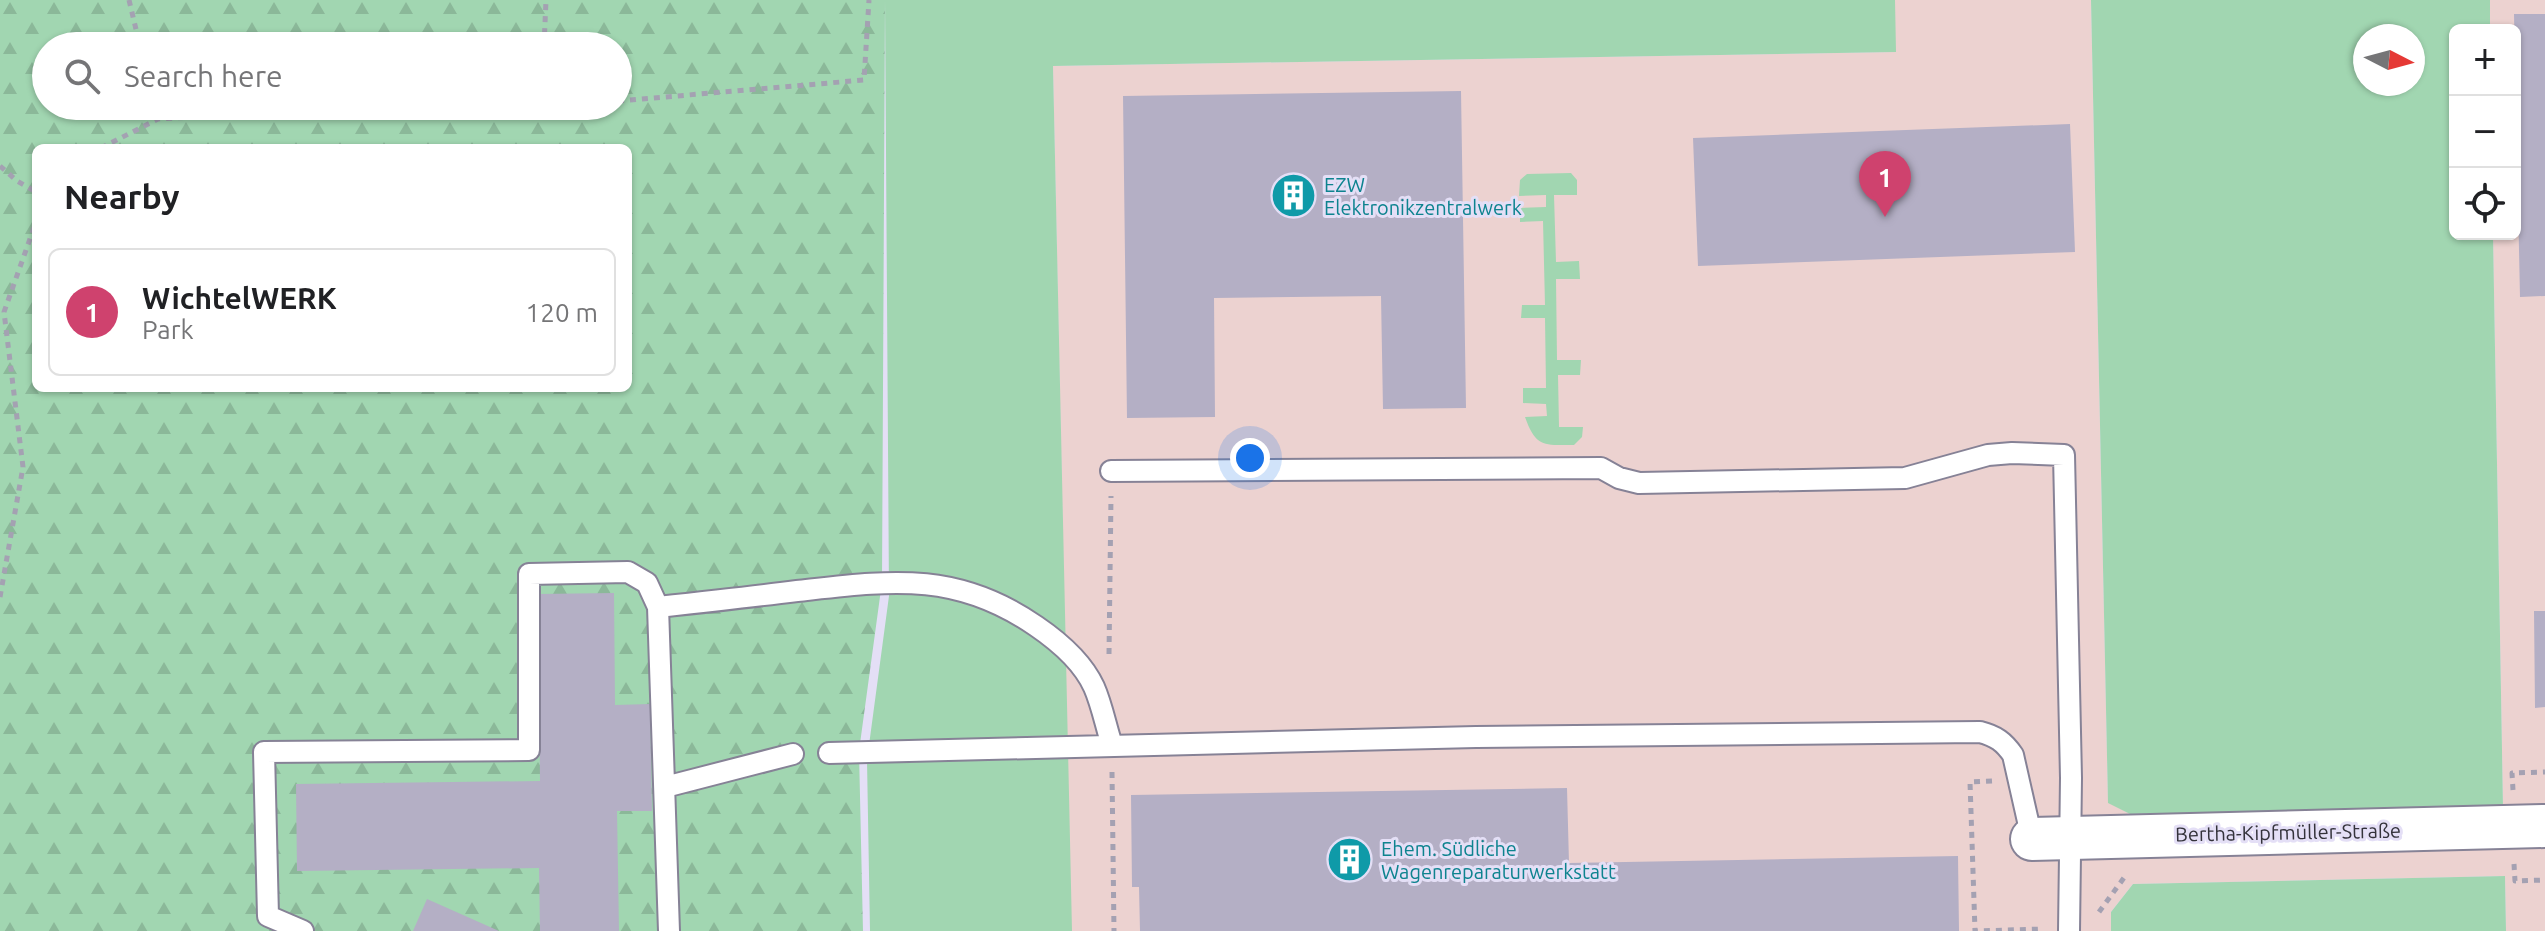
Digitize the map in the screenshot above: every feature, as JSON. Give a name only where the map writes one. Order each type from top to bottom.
[{"type":"street","name":"Bertha-Kipfmüller-Straße","points":[[2052,838],[2545,826]]},
{"type":"lane","points":[[1111,471],[1601,468],[1619,478],[1655,483],[1905,478],[1988,455],[2064,455],[2052,838],[2069,931]]},
{"type":"lane","points":[[303,931],[268,916],[264,752],[529,750],[529,574],[628,572],[647,583],[658,607],[669,931]]},
{"type":"lane","points":[[658,607],[882,582],[930,583],[967,591],[1000,604],[1030,621],[1070,654],[1094,686],[1112,745]]},
{"type":"lane","points":[[829,753],[1476,737],[1980,732],[1994,736],[2013,755],[2052,838]]},
{"type":"lane","points":[[665,787],[793,754]]},
{"type":"path","points":[[129,0],[137,32]]},
{"type":"path","points":[[545,32],[546,0]]},
{"type":"path","points":[[632,100],[864,80],[869,0]]},
{"type":"path","points":[[109,144],[156,120]]},
{"type":"path","points":[[0,166],[32,190]]},
{"type":"path","points":[[0,597],[23,467],[4,312],[32,233]]},
{"type":"path","points":[[1109,663],[1111,471]]},
{"type":"path","points":[[1112,745],[1114,931]]},
{"type":"shaded area","points":[[1895,0],[2091,0],[2108,802],[2130,814],[2503,807],[2493,240],[2521,240],[2521,24],[2490,24],[2490,0],[2545,0],[2545,931],[2506,931],[2505,876],[2133,884],[2111,912],[2111,931],[1071,931],[1053,66],[1895,52]]},
{"type":"green space","points":[[0,0],[885,0],[882,582],[859,751],[863,931],[0,931]]},
{"type":"green space","points":[[885,0],[1895,0],[1896,52],[1053,66],[1072,931],[870,931],[867,760],[889,596]]},
{"type":"green space","points":[[2091,0],[2490,0],[2490,24],[2449,24],[2449,240],[2493,240],[2503,807],[2130,814],[2108,803]]},
{"type":"green space","points":[[1571,173],[1577,180],[1577,195],[1554,195],[1556,262],[1579,261],[1580,279],[1556,279],[1557,360],[1581,360],[1580,375],[1558,375],[1559,427],[1583,427],[1582,437],[1574,445],[1555,445],[1537,439],[1525,417],[1547,416],[1546,404],[1523,403],[1523,388],[1546,388],[1545,318],[1521,318],[1522,305],[1545,305],[1543,221],[1520,222],[1520,208],[1546,207],[1546,195],[1519,196],[1520,180],[1527,174]]},
{"type":"green space","points":[[2505,876],[2506,931],[2111,931],[2111,912],[2133,884]]},
{"type":"building","points":[[2514,14],[2545,14],[2545,296],[2520,297],[2521,24],[2514,24]]},
{"type":"building","name":"EZW Elektronikzentralwerk","points":[[1461,91],[1466,408],[1383,409],[1381,296],[1214,298],[1215,417],[1127,418],[1123,96]]},
{"type":"building","points":[[2070,124],[2075,252],[1698,266],[1693,138]]},
{"type":"building","points":[[614,593],[615,705],[650,704],[652,811],[617,811],[619,931],[540,931],[539,868],[297,871],[296,784],[540,781],[538,594]]},
{"type":"building","points":[[2534,611],[2545,611],[2545,707],[2535,708]]},
{"type":"building","name":"Ehem. Südliche Wagenreparaturwerkstatt","points":[[1567,788],[1569,863],[1958,856],[1959,931],[1140,931],[1139,887],[1132,887],[1131,795]]},
{"type":"building","points":[[427,899],[499,931],[413,931]]},
{"type":"place","name":"EZW Elektronikzentralwerk","points":[[1293,196]]},
{"type":"place","name":"WichtelWERK","points":[[1885,217]]},
{"type":"place","name":"Ehem. Südliche Wagenreparaturwerkstatt","points":[[1350,859]]}]
